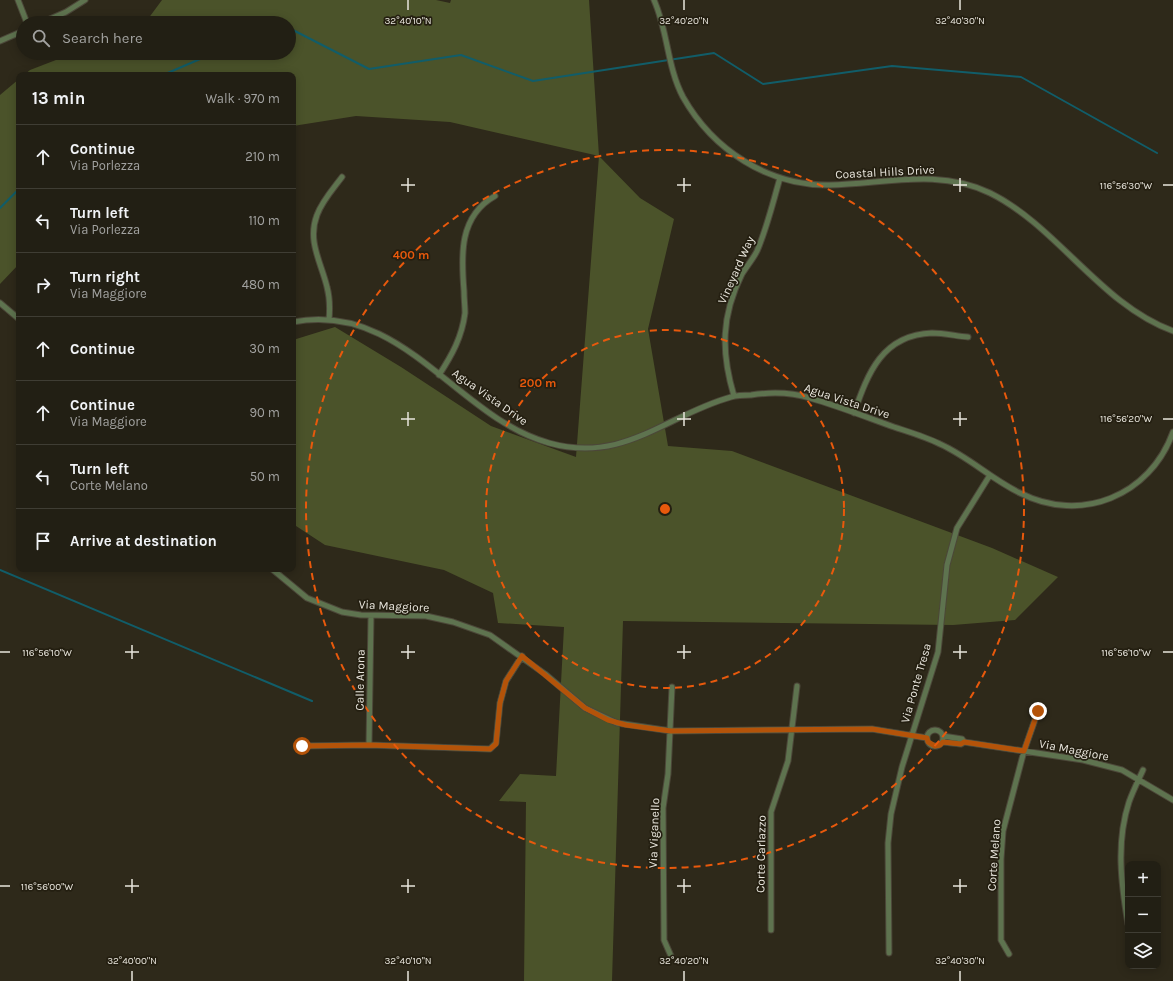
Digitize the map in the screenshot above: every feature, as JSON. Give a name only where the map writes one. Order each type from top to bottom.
[{"type":"street","points":[[18,0],[24,16]]},
{"type":"street","points":[[57,16],[85,0]]},
{"type":"street","name":"Coastal Hills Drive","points":[[654,0],[660,16],[673,74],[691,110],[707,131],[729,151],[749,165],[780,178],[802,183],[825,185],[938,178],[957,181],[976,187],[998,197],[1015,208],[1133,310],[1160,326],[1173,331]]},
{"type":"street","points":[[0,41],[16,34]]},
{"type":"street","points":[[329,320],[329,294],[315,253],[313,232],[316,216],[320,208],[342,177]]},
{"type":"street","name":"Vineyard Way","points":[[734,396],[726,356],[726,318],[742,274],[756,252],[780,178]]},
{"type":"street","points":[[440,375],[457,345],[464,321],[465,309],[462,249],[466,231],[471,220],[479,209],[495,196]]},
{"type":"street","points":[[0,303],[16,316]]},
{"type":"street","name":"Agua Vista Drive","points":[[296,322],[329,320],[361,326],[382,334],[401,346],[504,422],[524,434],[544,441],[571,447],[606,446],[638,438],[710,404],[734,396],[776,393],[794,394],[937,442],[965,456],[990,475],[1022,494],[1044,502],[1070,505],[1096,502],[1119,494],[1144,478],[1160,459],[1173,432]]},
{"type":"street","points":[[854,413],[871,370],[884,352],[910,337],[931,333],[968,337]]},
{"type":"street","name":"Via Ponte Tresa","points":[[889,953],[889,834],[898,782],[938,652],[947,565],[957,528],[990,475]]},
{"type":"street","name":"Via Maggiore","points":[[276,572],[307,598],[352,614],[371,616],[426,616],[452,622],[490,635],[522,656],[578,703],[600,717],[626,725],[671,731],[872,729],[898,732],[911,736],[927,738]]},
{"type":"street","name":"Calle Arona","points":[[369,745],[371,616]]},
{"type":"street","points":[[298,746],[369,745],[490,749],[496,744],[500,703],[506,681],[522,656]]},
{"type":"street","name":"Corte Carlazzo","points":[[770,930],[770,812],[788,761],[797,686]]},
{"type":"street","name":"Via Viganello","points":[[671,956],[664,940],[663,808],[668,774],[672,687]]},
{"type":"street","name":"Corte Melano","points":[[1009,954],[1001,940],[1001,859],[1004,823],[1024,751],[1038,711]]},
{"type":"street","points":[[934,730],[939,731],[943,739],[940,745],[932,746],[928,742],[927,738],[929,733],[934,730]]},
{"type":"street","name":"Via Maggiore","points":[[943,739],[961,744],[964,742],[1091,762],[1122,770],[1173,800]]},
{"type":"street","points":[[1125,906],[1120,877],[1122,832],[1129,802],[1143,770]]},
{"type":"green space","points":[[162,0],[436,0],[450,3],[451,0],[589,0],[599,156],[450,122],[356,116],[296,126],[296,72],[28,72],[56,60],[296,60],[296,16],[150,16]]},
{"type":"green space","points":[[16,82],[16,267],[0,284],[0,95]]},
{"type":"green space","points":[[599,156],[640,198],[674,219],[648,329],[668,446],[732,451],[992,548],[1058,577],[1015,620],[953,625],[623,621],[612,981],[524,981],[526,802],[499,801],[520,774],[556,776],[564,627],[498,623],[493,593],[444,570],[325,545],[296,526],[296,339],[335,327],[401,367],[491,426],[576,457]]},
{"type":"waterway","points":[[296,32],[369,69],[461,55],[533,81],[714,53],[763,84],[892,66],[1021,77],[1157,153]]},
{"type":"waterway","points":[[170,72],[198,60]]},
{"type":"waterway","points":[[0,208],[16,192]]},
{"type":"waterway","points":[[0,570],[312,701]]},
{"type":"route","points":[[302,746],[369,745],[490,749],[496,744],[500,703],[506,681],[522,656],[578,703],[600,717],[617,723],[657,730],[872,729],[898,732],[911,736],[927,738],[928,742],[932,746],[940,745],[943,742],[953,744],[961,744],[964,742],[1024,751],[1038,711]]}]
